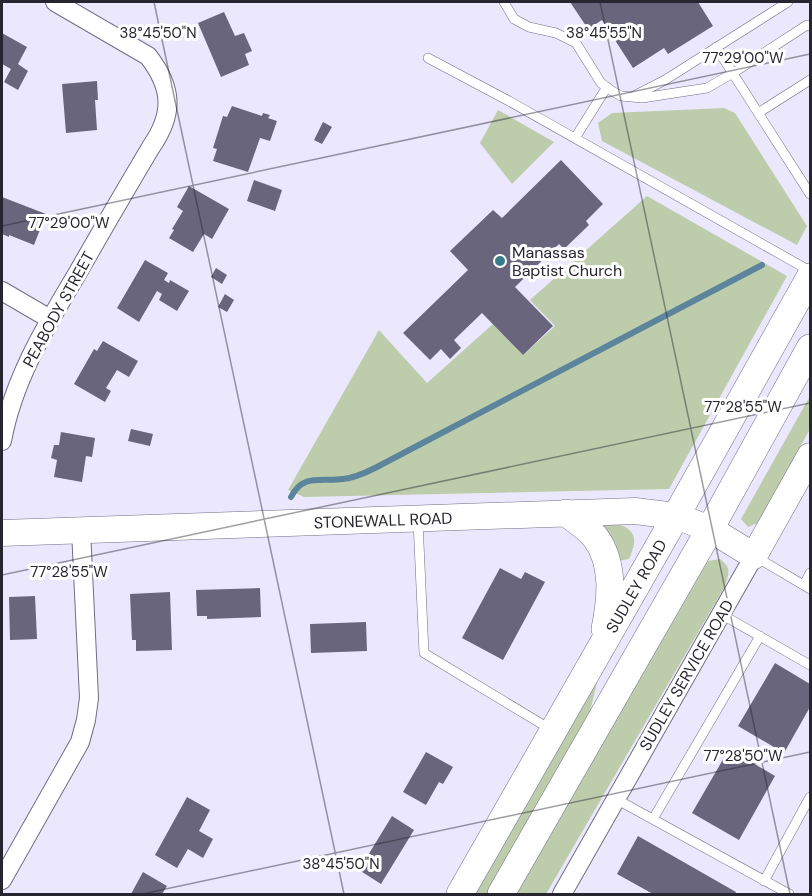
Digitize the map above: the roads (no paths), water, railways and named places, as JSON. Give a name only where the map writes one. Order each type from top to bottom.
[{"type":"main road","name":"SUDLEY ROAD","points":[[460,894],[810,277]]},
{"type":"main road","points":[[501,894],[710,529],[810,348]]},
{"type":"main road","points":[[566,513],[594,536],[607,561],[610,575],[608,617],[599,650]]},
{"type":"street","name":"PEABODY STREET","points":[[2,441],[15,392],[32,353],[161,133],[166,120],[168,103],[165,85],[159,69],[148,56],[55,2]]},
{"type":"street","points":[[2,291],[51,319]]},
{"type":"street","name":"SUDLEY SERVICE ROAD","points":[[562,894],[810,456]]},
{"type":"street","name":"STONEWALL ROAD","points":[[2,533],[635,511],[676,516],[710,529],[754,555]]},
{"type":"street","points":[[2,880],[80,742],[86,720],[89,698],[81,530]]},
{"type":"lane","points":[[504,2],[514,19],[529,27],[556,33],[576,43],[601,82],[607,87],[621,96],[642,98],[707,87],[733,73],[807,25],[810,26]]},
{"type":"lane","points":[[632,97],[665,80],[788,2]]},
{"type":"lane","points":[[716,47],[810,194]]},
{"type":"lane","points":[[428,58],[810,271]]},
{"type":"lane","points":[[758,113],[810,80]]},
{"type":"lane","points":[[575,138],[607,87]]},
{"type":"lane","points":[[418,518],[424,653],[553,731]]},
{"type":"lane","points":[[754,555],[807,587],[810,573]]},
{"type":"lane","points":[[721,614],[810,665]]},
{"type":"lane","points":[[654,819],[760,636]]},
{"type":"lane","points":[[764,881],[810,797]]},
{"type":"lane","points":[[616,799],[789,894]]},
{"type":"waterway","points":[[291,497],[301,484],[313,480],[347,478],[375,468],[762,265]]},
{"type":"place","name":"Manassas Baptist Church","points":[[500,261]]}]
